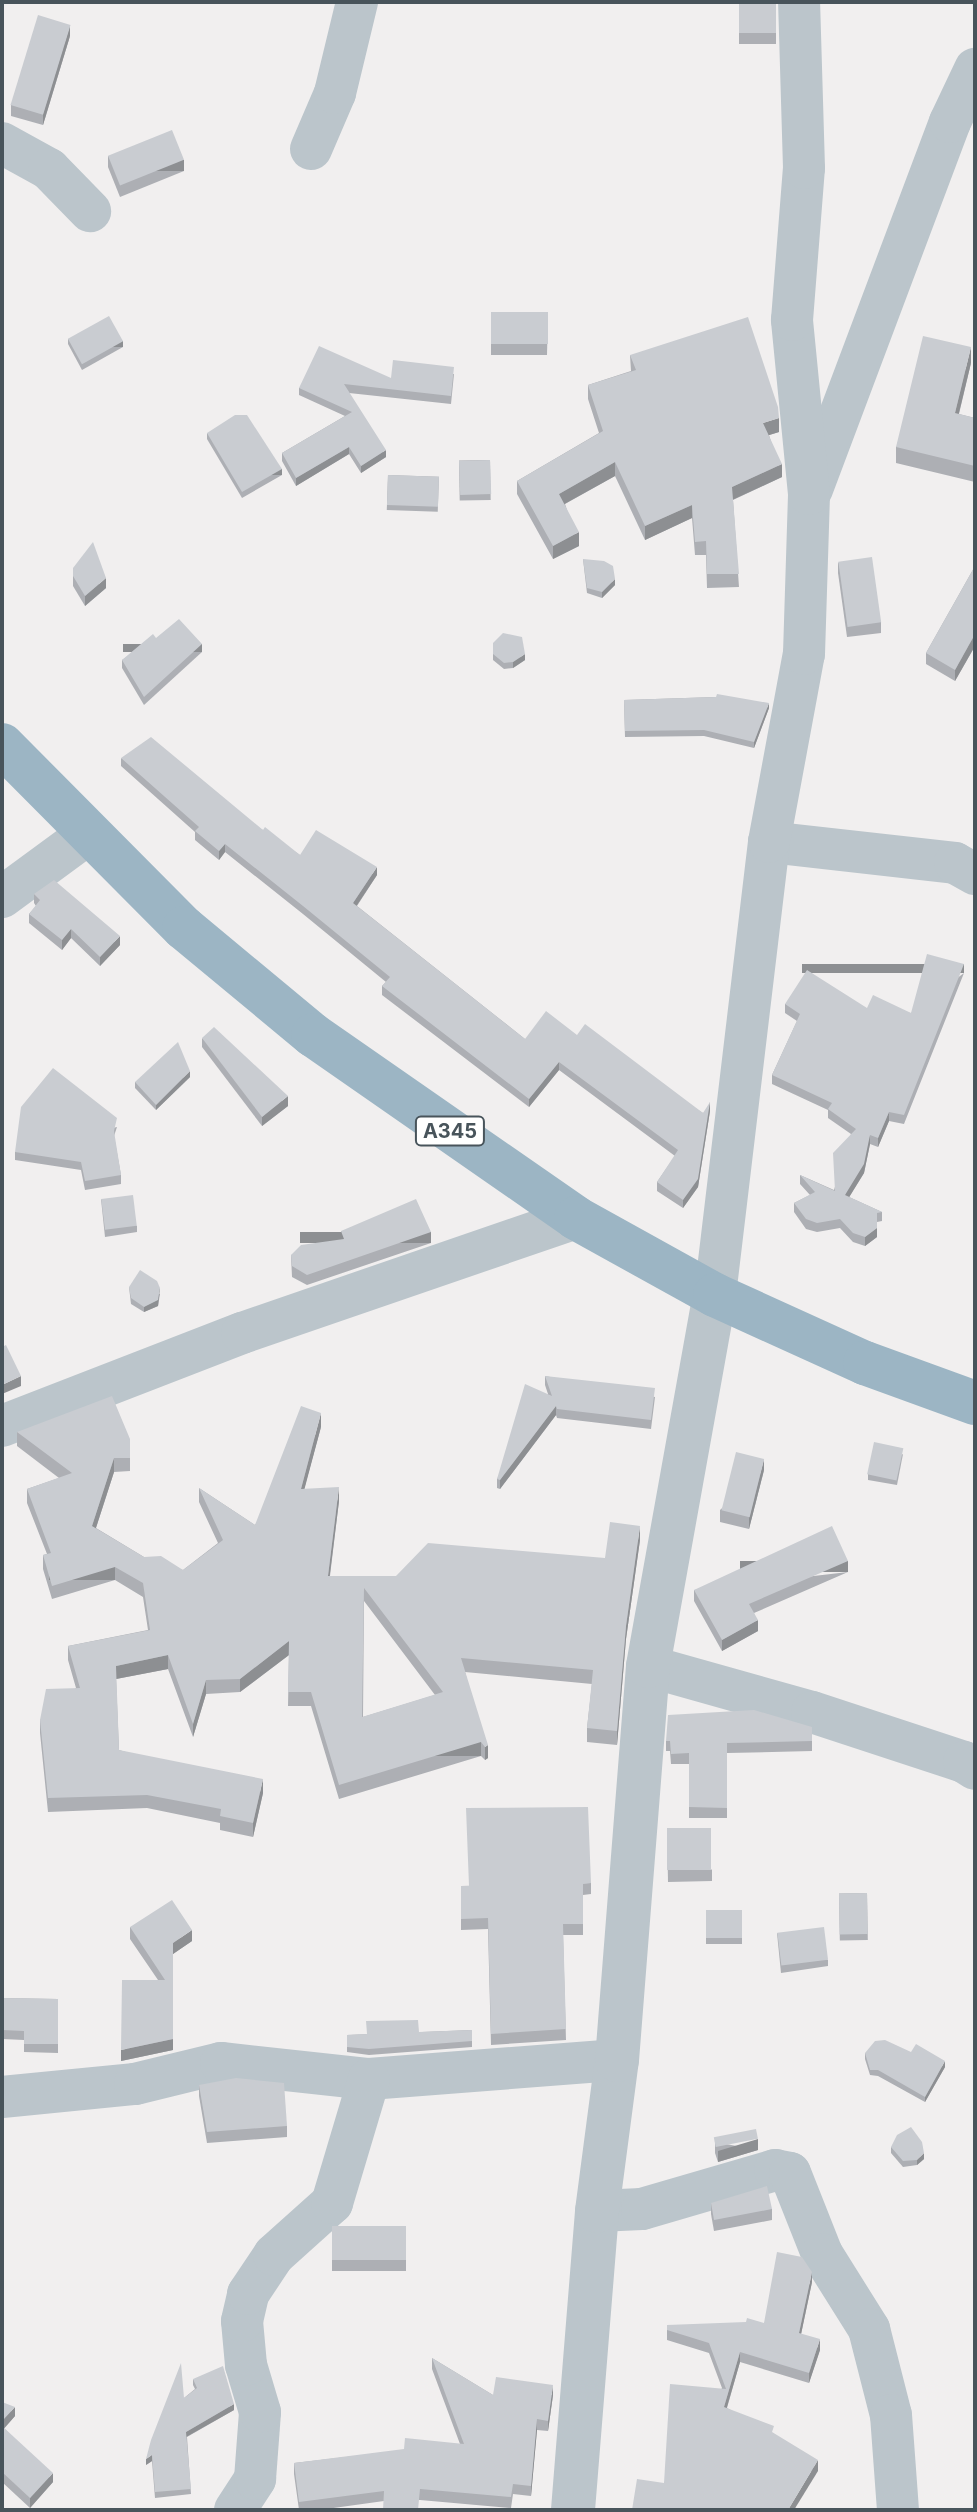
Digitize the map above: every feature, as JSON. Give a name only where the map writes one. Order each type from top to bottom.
[{"type":"highway","name":"A345","points":[[2,745],[184,928],[313,1035],[576,1218],[715,1295],[865,1363],[975,1403]]},
{"type":"street","points":[[311,149],[335,93],[357,2]]},
{"type":"street","points":[[573,2510],[597,2211],[617,2060],[648,1666],[715,1295],[769,842],[804,654],[809,494],[792,320],[804,168],[799,2]]},
{"type":"street","points":[[809,494],[950,122],[975,69]]},
{"type":"street","points":[[2,143],[49,169],[90,211]]},
{"type":"street","points":[[2,897],[89,833]]},
{"type":"street","points":[[769,842],[955,863],[975,874]]},
{"type":"street","points":[[2,1426],[242,1333],[576,1218]]},
{"type":"street","points":[[648,1666],[812,1712],[964,1762],[975,1769]]},
{"type":"street","points":[[2,2097],[135,2084],[221,2063],[369,2079],[617,2060]]},
{"type":"street","points":[[235,2510],[255,2479],[260,2412],[246,2365],[242,2321],[248,2294],[274,2255],[332,2203],[369,2079]]},
{"type":"street","points":[[597,2211],[642,2209],[775,2170],[790,2173],[822,2254],[869,2329],[891,2415],[898,2510]]},
{"type":"building","points":[[739,2],[776,2],[776,33],[739,33]]},
{"type":"building","points":[[38,15],[71,25],[43,115],[11,105]]},
{"type":"building","points":[[172,130],[184,160],[120,186],[108,156]]},
{"type":"building","points":[[491,312],[548,312],[548,344],[491,344]]},
{"type":"building","points":[[109,316],[123,341],[82,364],[68,339]]},
{"type":"building","points":[[748,317],[778,407],[779,418],[763,423],[782,464],[732,487],[739,574],[707,574],[706,541],[695,542],[692,505],[645,526],[615,462],[559,494],[579,532],[553,546],[517,481],[603,431],[588,385],[636,370],[630,355]]},
{"type":"building","points":[[923,336],[971,347],[955,413],[975,418],[975,466],[896,447]]},
{"type":"building","points":[[319,346],[391,378],[393,360],[454,367],[451,396],[344,384],[386,450],[361,466],[349,447],[296,478],[282,453],[352,412],[299,388]]},
{"type":"building","points":[[235,415],[247,415],[282,469],[242,492],[207,433]]},
{"type":"building","points":[[490,460],[491,494],[460,495],[459,461]]},
{"type":"building","points":[[388,475],[439,477],[438,507],[387,505]]},
{"type":"building","points":[[93,542],[106,578],[85,596],[73,576],[73,568]]},
{"type":"building","points":[[872,557],[881,622],[848,627],[838,562]]},
{"type":"building","points":[[583,559],[604,561],[613,566],[615,579],[602,592],[587,588]]},
{"type":"building","points":[[975,566],[975,634],[955,670],[926,653]]},
{"type":"building","points":[[179,619],[202,644],[144,697],[122,660],[153,634],[156,638]]},
{"type":"building","points":[[503,633],[522,637],[525,654],[513,662],[504,663],[493,654],[493,643]]},
{"type":"building","points":[[717,694],[769,703],[754,742],[704,730],[625,731],[624,700],[716,697]]},
{"type":"building","points":[[151,737],[263,830],[265,827],[300,855],[316,830],[377,867],[353,903],[525,1039],[546,1011],[577,1035],[585,1024],[703,1113],[710,1102],[698,1179],[683,1200],[657,1182],[678,1150],[559,1062],[529,1099],[382,986],[390,977],[303,906],[225,844],[219,851],[195,831],[199,827],[121,758]]},
{"type":"building","points":[[54,880],[120,936],[100,957],[71,929],[62,940],[29,914],[40,900],[34,894]]},
{"type":"building","points":[[927,954],[964,964],[904,1115],[889,1112],[878,1138],[870,1135],[864,1164],[845,1195],[882,1212],[877,1213],[877,1228],[865,1237],[853,1233],[840,1219],[817,1223],[806,1219],[794,1203],[815,1192],[800,1175],[835,1191],[833,1153],[856,1129],[828,1109],[832,1103],[772,1075],[800,1014],[785,1004],[807,970],[867,1008],[873,995],[911,1013]]},
{"type":"building","points":[[214,1027],[288,1096],[262,1117],[202,1038]]},
{"type":"building","points":[[178,1042],[190,1071],[156,1105],[135,1082]]},
{"type":"building","points":[[53,1068],[117,1118],[114,1131],[121,1175],[85,1181],[81,1162],[15,1152],[21,1107]]},
{"type":"building","points":[[133,1195],[137,1226],[105,1230],[101,1199]]},
{"type":"building","points":[[416,1199],[431,1232],[307,1275],[292,1266],[291,1255],[301,1245],[344,1239],[341,1231]]},
{"type":"building","points":[[140,1270],[157,1281],[160,1288],[158,1300],[144,1307],[131,1298],[129,1287]]},
{"type":"building","points":[[6,1345],[21,1376],[2,1385],[2,1347]]},
{"type":"building","points":[[545,1376],[655,1388],[651,1420],[557,1409],[556,1406],[500,1480],[497,1479],[525,1384],[552,1396]]},
{"type":"building","points":[[112,1396],[130,1439],[130,1458],[114,1458],[92,1526],[144,1557],[161,1556],[183,1570],[223,1540],[199,1488],[255,1525],[301,1406],[321,1413],[301,1489],[339,1487],[328,1576],[396,1576],[428,1543],[605,1558],[610,1522],[640,1526],[626,1626],[617,1731],[587,1728],[593,1670],[461,1658],[488,1745],[485,1747],[481,1742],[339,1785],[311,1692],[288,1692],[289,1641],[240,1679],[206,1680],[193,1724],[168,1655],[116,1666],[119,1750],[263,1779],[253,1823],[220,1816],[221,1809],[147,1795],[48,1798],[40,1720],[46,1689],[80,1688],[68,1646],[150,1630],[143,1583],[115,1567],[52,1586],[43,1555],[51,1553],[27,1489],[72,1473],[17,1432]],"holes":[[[364,1588],[443,1692],[362,1717]]]},
{"type":"building","points":[[874,1442],[903,1448],[896,1481],[867,1474]]},
{"type":"building","points":[[736,1452],[764,1459],[750,1517],[721,1510]]},
{"type":"building","points":[[832,1526],[848,1561],[749,1604],[758,1620],[722,1640],[694,1590]]},
{"type":"building","points":[[754,1710],[812,1727],[812,1741],[727,1743],[727,1808],[689,1807],[689,1753],[671,1754],[670,1741],[666,1741],[668,1715]]},
{"type":"building","points":[[588,1807],[591,1883],[583,1884],[583,1924],[563,1924],[566,2029],[491,2034],[488,1918],[461,1919],[461,1886],[469,1886],[466,1808]]},
{"type":"building","points":[[667,1828],[711,1828],[711,1870],[667,1870]]},
{"type":"building","points":[[839,1893],[867,1893],[868,1934],[840,1934]]},
{"type":"building","points":[[172,1900],[192,1930],[173,1943],[173,2039],[121,2050],[122,1980],[165,1980],[130,1927]]},
{"type":"building","points":[[706,1910],[742,1910],[742,1938],[706,1938]]},
{"type":"building","points":[[824,1927],[828,1960],[781,1965],[777,1933]]},
{"type":"building","points":[[2,1998],[58,1999],[58,2044],[24,2044],[24,2031],[2,2030]]},
{"type":"building","points":[[418,2020],[419,2032],[472,2030],[472,2041],[369,2049],[347,2047],[347,2035],[367,2034],[366,2021]]},
{"type":"building","points":[[885,2040],[911,2052],[916,2044],[945,2061],[925,2097],[878,2070],[870,2070],[865,2053],[875,2041]]},
{"type":"building","points":[[236,2078],[284,2083],[287,2126],[207,2132],[199,2085]]},
{"type":"building","points":[[911,2127],[922,2142],[924,2153],[917,2160],[903,2161],[891,2147],[897,2135]]},
{"type":"building","points":[[756,2129],[758,2139],[716,2147],[714,2137]]},
{"type":"building","points":[[767,2186],[772,2209],[714,2220],[711,2203]]},
{"type":"building","points":[[332,2226],[406,2226],[406,2260],[332,2260]]},
{"type":"building","points":[[777,2252],[802,2257],[812,2272],[799,2333],[820,2339],[809,2373],[740,2352],[724,2407],[774,2426],[772,2432],[818,2460],[788,2510],[632,2510],[637,2479],[664,2483],[670,2384],[726,2389],[709,2343],[667,2330],[667,2325],[746,2322],[747,2318],[764,2323]]},
{"type":"building","points":[[432,2358],[493,2395],[496,2377],[553,2385],[548,2421],[537,2419],[531,2486],[513,2484],[511,2497],[420,2489],[418,2510],[383,2510],[384,2491],[299,2502],[294,2463],[404,2449],[405,2438],[464,2444]]},
{"type":"building","points":[[181,2363],[184,2398],[197,2388],[193,2379],[223,2366],[234,2404],[186,2432],[191,2489],[155,2492],[152,2455],[146,2459]]},
{"type":"building","points":[[2,2402],[15,2407],[2,2421]]},
{"type":"building","points":[[2,2426],[53,2473],[30,2498],[2,2472]]}]
